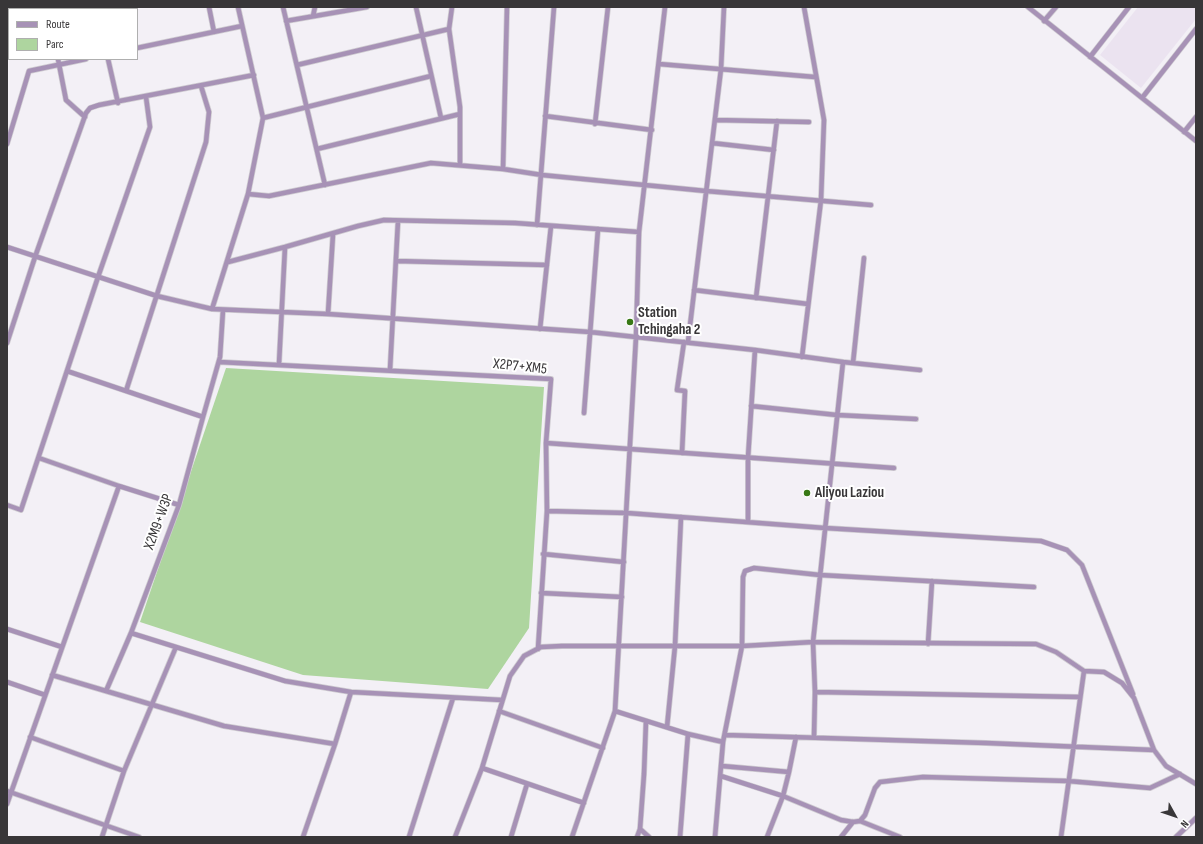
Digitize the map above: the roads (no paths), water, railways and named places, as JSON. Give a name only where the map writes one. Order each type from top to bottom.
[{"type":"street","points":[[209,7],[214,32]]},
{"type":"street","points":[[212,309],[228,262],[248,194],[263,118],[238,7]]},
{"type":"street","points":[[283,7],[325,185]]},
{"type":"street","points":[[312,16],[315,7]]},
{"type":"street","points":[[286,21],[368,7]]},
{"type":"street","points":[[416,7],[441,118]]},
{"type":"street","points":[[452,7],[449,29],[460,114],[460,165]]},
{"type":"street","points":[[503,169],[507,7]]},
{"type":"street","points":[[537,225],[554,7]]},
{"type":"street","points":[[595,124],[608,7]]},
{"type":"street","points":[[572,837],[615,711],[636,338],[639,232],[652,130],[665,7]]},
{"type":"street","points":[[682,453],[685,391],[678,390],[694,290],[715,120],[721,69],[724,7]]},
{"type":"street","points":[[802,357],[820,200],[824,120],[804,7]]},
{"type":"street","points":[[1028,7],[1196,141]]},
{"type":"street","points":[[1044,21],[1056,7]]},
{"type":"street","points":[[1090,57],[1129,7]]},
{"type":"street","points":[[138,48],[242,26]]},
{"type":"street","points":[[297,65],[449,29]]},
{"type":"street","points":[[1142,98],[1196,30]]},
{"type":"street","points":[[58,60],[66,100],[85,117]]},
{"type":"street","points":[[7,144],[29,71],[81,60]]},
{"type":"street","points":[[108,60],[118,103]]},
{"type":"street","points":[[659,64],[816,77]]},
{"type":"street","points":[[7,343],[35,257],[86,113],[90,108],[254,75]]},
{"type":"street","points":[[263,118],[431,76]]},
{"type":"street","points":[[126,391],[206,142],[209,112],[201,86]]},
{"type":"street","points":[[7,505],[22,510],[98,277],[150,127],[146,97]]},
{"type":"street","points":[[317,149],[460,114]]},
{"type":"street","points":[[545,116],[595,124],[652,130]]},
{"type":"street","points":[[1184,132],[1196,117]]},
{"type":"street","points":[[715,120],[809,122]]},
{"type":"street","points":[[756,298],[777,122]]},
{"type":"street","points":[[712,143],[774,150]]},
{"type":"street","points":[[248,194],[269,196],[431,163],[503,169],[542,175],[706,191],[871,204]]},
{"type":"street","points":[[228,262],[285,248],[384,220],[537,225],[639,232]]},
{"type":"street","points":[[390,370],[398,220]]},
{"type":"street","points":[[540,329],[551,226]]},
{"type":"street","points":[[584,413],[598,229]]},
{"type":"street","points":[[328,314],[332,234]]},
{"type":"street","points":[[7,247],[157,296],[212,309],[328,314],[590,332],[920,370]]},
{"type":"street","points":[[280,364],[285,248]]},
{"type":"street","points":[[853,363],[864,258]]},
{"type":"street","points":[[396,261],[547,265]]},
{"type":"street","points":[[694,290],[808,304]]},
{"type":"street","name":"X2M9+W3P","points":[[106,691],[131,633],[179,505],[219,362],[223,310]]},
{"type":"street","points":[[748,522],[748,458],[755,350]]},
{"type":"street","name":"X2P7+XM5","points":[[219,362],[551,379],[546,444],[546,511],[538,649]]},
{"type":"street","points":[[814,737],[815,692],[813,642],[843,362]]},
{"type":"street","points":[[67,371],[203,417]]},
{"type":"street","points":[[751,406],[837,414],[916,419]]},
{"type":"street","points":[[546,444],[894,468]]},
{"type":"street","points":[[38,458],[179,505]]},
{"type":"street","points":[[7,804],[9,792],[119,486]]},
{"type":"street","points":[[546,511],[627,513],[825,528],[1041,541],[1067,550],[1082,565],[1154,750],[1166,766],[1196,784]]},
{"type":"street","points":[[667,727],[675,646],[681,517]]},
{"type":"street","points":[[543,554],[624,562]]},
{"type":"street","points":[[715,837],[723,742],[742,646],[743,577],[746,571],[754,568],[820,575],[1034,587]]},
{"type":"street","points":[[928,644],[932,581]]},
{"type":"street","points":[[541,593],[622,597]]},
{"type":"street","points":[[7,629],[62,647]]},
{"type":"street","points":[[131,633],[285,681],[351,692],[502,700]]},
{"type":"street","points":[[455,837],[482,768],[510,676],[524,656],[541,647],[742,646],[813,642],[1036,644],[1056,652],[1084,671],[1104,672],[1122,683],[1134,698]]},
{"type":"street","points":[[102,837],[124,771],[176,647]]},
{"type":"street","points":[[1061,837],[1084,671]]},
{"type":"street","points":[[52,675],[224,726],[335,744]]},
{"type":"street","points":[[7,682],[45,695]]},
{"type":"street","points":[[303,837],[351,692]]},
{"type":"street","points":[[815,692],[1080,697]]},
{"type":"street","points":[[409,837],[453,698]]},
{"type":"street","points":[[499,711],[603,748]]},
{"type":"street","points":[[615,711],[688,734],[723,742]]},
{"type":"street","points":[[637,837],[640,829],[646,721]]},
{"type":"street","points":[[680,837],[688,734]]},
{"type":"street","points":[[725,735],[1154,750]]},
{"type":"street","points":[[30,737],[124,771]]},
{"type":"street","points":[[767,837],[783,796],[796,737]]},
{"type":"street","points":[[722,766],[789,772]]},
{"type":"street","points":[[482,768],[584,803]]},
{"type":"street","points":[[860,821],[865,815],[875,788],[880,782],[923,777],[1068,782],[1150,788],[1180,774]]},
{"type":"street","points":[[721,776],[783,796],[841,820],[853,822],[860,821],[900,837]]},
{"type":"street","points":[[511,837],[527,784]]},
{"type":"street","points":[[9,792],[139,837]]},
{"type":"street","points":[[1176,837],[1196,818]]},
{"type":"street","points":[[841,837],[853,822]]},
{"type":"street","points":[[640,829],[649,837]]},
{"type":"place","name":"Station Tchingaha 2","points":[[630,322]]},
{"type":"place","name":"Aliyou Laziou","points":[[807,493]]}]
